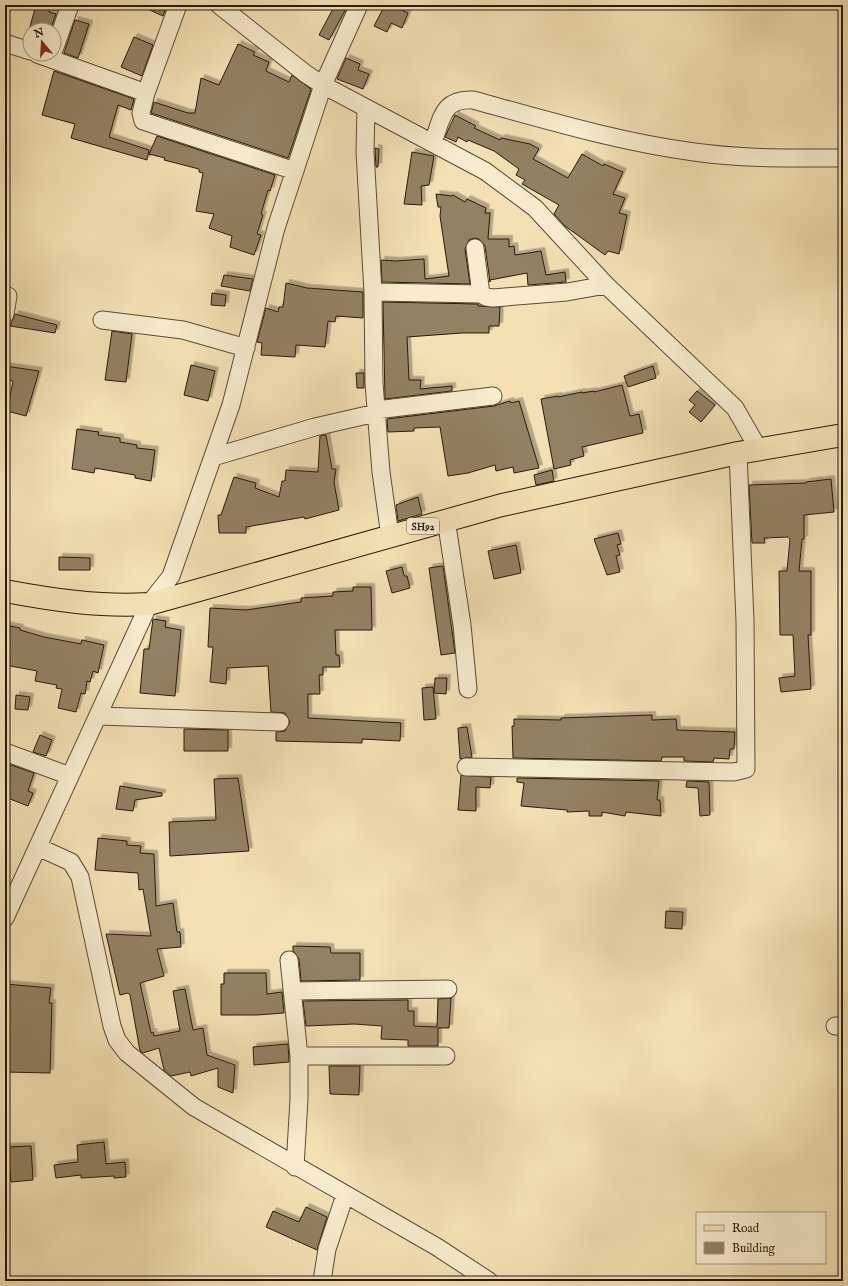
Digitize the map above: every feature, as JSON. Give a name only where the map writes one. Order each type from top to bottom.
[{"type":"main road","name":"SH92","points":[[5,591],[93,604],[121,606],[149,604],[502,504],[738,453],[843,435]]},
{"type":"street","points":[[62,24],[70,5]]},
{"type":"street","points":[[178,5],[146,93],[141,113],[143,122],[295,171]]},
{"type":"street","points":[[219,5],[306,74],[323,85],[433,142],[485,171],[535,208],[606,285],[735,408],[746,423],[759,450]]},
{"type":"street","points":[[5,918],[149,604],[170,576],[232,405],[276,228],[323,85],[359,5]]},
{"type":"street","points":[[5,43],[22,48]]},
{"type":"street","points":[[62,59],[146,93]]},
{"type":"street","points":[[433,142],[447,108],[453,102],[461,99],[473,100],[625,139],[694,152],[761,158],[843,158]]},
{"type":"street","points":[[366,108],[365,152],[373,292],[374,383],[381,472],[390,536]]},
{"type":"street","points":[[475,248],[481,294]]},
{"type":"street","points":[[373,292],[481,294],[486,297],[493,298],[567,292],[606,285]]},
{"type":"street","points":[[5,314],[8,296]]},
{"type":"street","points":[[102,320],[183,330],[246,348]]},
{"type":"street","points":[[213,457],[376,411],[493,396]]},
{"type":"street","points":[[466,767],[734,772],[746,769],[744,621],[738,453]]},
{"type":"street","points":[[446,520],[462,625],[468,689]]},
{"type":"street","points":[[98,716],[280,722]]},
{"type":"street","points":[[5,752],[70,776]]},
{"type":"street","points":[[38,847],[71,862],[80,877],[112,1026],[117,1040],[127,1053],[194,1107],[437,1247],[489,1281]]},
{"type":"street","points":[[289,960],[299,1056],[299,1099],[295,1166]]},
{"type":"street","points":[[292,991],[448,989]]},
{"type":"street","points":[[299,1056],[446,1056]]},
{"type":"street","points":[[322,1281],[327,1249],[345,1195]]},
{"type":"building","points":[[36,5],[51,5],[49,12],[56,14],[53,22],[31,22]]},
{"type":"building","points":[[139,5],[167,5],[163,16]]},
{"type":"building","points":[[335,5],[348,5],[329,40],[319,35]]},
{"type":"building","points":[[385,5],[391,5],[408,13],[402,28],[391,23],[387,32],[374,26]]},
{"type":"building","points":[[75,20],[89,24],[78,58],[64,53]]},
{"type":"building","points":[[134,37],[153,45],[142,76],[121,67]]},
{"type":"building","points":[[238,44],[255,52],[253,55],[269,62],[266,71],[289,82],[292,75],[311,89],[288,158],[151,113],[154,102],[188,113],[195,113],[201,78],[219,85]]},
{"type":"building","points":[[346,58],[360,64],[358,70],[369,74],[363,89],[337,79]]},
{"type":"building","points":[[54,71],[134,99],[131,110],[118,105],[109,137],[149,150],[147,160],[71,138],[75,124],[42,115]]},
{"type":"building","points":[[455,115],[476,126],[474,128],[500,140],[501,138],[530,144],[539,149],[533,159],[568,178],[582,154],[603,166],[604,164],[623,172],[613,194],[625,198],[619,213],[627,215],[619,254],[608,251],[605,255],[565,226],[554,214],[559,205],[522,184],[525,180],[516,175],[519,169],[494,151],[468,140],[467,142],[458,137],[456,142],[445,137]]},
{"type":"building","points":[[157,136],[275,175],[270,191],[268,190],[261,214],[263,215],[257,234],[261,235],[254,255],[230,247],[232,236],[209,228],[214,214],[196,211],[203,173],[199,172],[199,169],[164,160],[165,158],[149,154]]},
{"type":"building","points":[[375,148],[379,149],[378,167],[376,167]]},
{"type":"building","points":[[412,152],[434,156],[429,185],[421,186],[422,205],[404,204]]},
{"type":"building","points":[[436,194],[453,195],[465,202],[467,199],[486,208],[485,213],[490,213],[488,239],[509,239],[509,247],[514,246],[515,255],[541,251],[546,275],[565,272],[566,282],[528,285],[527,273],[490,280],[490,282],[485,246],[479,239],[474,238],[469,240],[465,249],[470,284],[382,282],[381,260],[396,261],[424,259],[425,279],[449,276],[440,216],[441,207],[438,207]]},
{"type":"building","points":[[224,275],[253,279],[250,291],[221,286]]},
{"type":"building","points":[[286,283],[307,288],[363,292],[363,318],[336,316],[335,322],[328,321],[325,347],[296,345],[295,357],[261,355],[262,343],[257,342],[266,308],[278,312],[279,307],[283,307]]},
{"type":"building","points":[[212,293],[226,295],[225,306],[211,305]]},
{"type":"building","points":[[383,302],[478,304],[478,306],[500,307],[499,326],[489,326],[489,333],[462,333],[407,337],[409,380],[421,380],[420,389],[452,386],[452,391],[385,399]]},
{"type":"building","points":[[15,314],[57,325],[55,333],[10,326]]},
{"type":"building","points":[[112,331],[132,334],[126,382],[105,380]]},
{"type":"building","points":[[191,365],[215,371],[208,401],[184,395]]},
{"type":"building","points":[[5,366],[39,371],[26,416],[7,411],[13,381],[5,380]]},
{"type":"building","points":[[653,366],[656,378],[628,387],[624,376]]},
{"type":"building","points":[[356,373],[364,373],[364,388],[357,388]]},
{"type":"building","points":[[622,385],[630,416],[639,414],[643,433],[582,447],[584,456],[570,460],[571,465],[554,469],[541,399],[582,392],[594,392]]},
{"type":"building","points":[[697,391],[715,405],[701,422],[689,412],[695,405],[689,400]]},
{"type":"building","points":[[510,401],[511,403],[519,401],[539,468],[514,473],[513,467],[496,471],[495,465],[468,473],[448,476],[440,427],[414,428],[414,431],[388,432],[387,419],[494,406]]},
{"type":"building","points":[[77,429],[99,432],[98,435],[120,438],[120,442],[137,445],[137,448],[155,450],[151,481],[135,478],[135,475],[95,468],[94,473],[72,469]]},
{"type":"building","points":[[326,435],[332,469],[336,469],[334,482],[339,510],[305,519],[304,517],[246,527],[246,533],[219,533],[218,515],[221,515],[234,477],[256,483],[255,488],[279,497],[282,481],[285,481],[286,470],[318,472],[320,436]]},
{"type":"building","points":[[552,470],[554,481],[536,485],[534,475]]},
{"type":"building","points":[[831,479],[834,512],[804,515],[804,539],[802,539],[799,571],[811,571],[811,635],[808,635],[811,689],[781,692],[779,678],[795,676],[793,635],[780,635],[779,571],[787,571],[790,539],[788,537],[764,538],[765,543],[752,543],[749,485],[806,483]]},
{"type":"building","points":[[418,497],[422,514],[398,521],[396,505]]},
{"type":"building","points":[[618,533],[621,544],[617,545],[620,555],[616,556],[620,572],[607,575],[594,539]]},
{"type":"building","points":[[516,545],[521,573],[494,579],[488,551]]},
{"type":"building","points":[[59,557],[90,558],[90,570],[59,570]]},
{"type":"building","points":[[443,566],[455,653],[441,655],[429,568]]},
{"type":"building","points":[[402,567],[404,576],[407,576],[410,588],[392,593],[386,571]]},
{"type":"building","points":[[353,587],[371,587],[372,630],[335,630],[336,655],[339,655],[340,667],[323,667],[323,675],[319,675],[320,694],[308,694],[308,718],[401,723],[400,741],[362,739],[362,743],[276,741],[276,732],[285,731],[290,722],[285,713],[271,712],[268,666],[227,668],[226,684],[210,682],[213,647],[208,647],[210,608],[246,610],[301,602],[301,598],[333,596],[333,592],[353,591]]},
{"type":"building","points":[[153,619],[166,621],[165,627],[181,630],[175,696],[140,693],[144,649],[149,649]]},
{"type":"building","points":[[5,625],[20,628],[20,630],[44,637],[81,644],[82,640],[104,645],[98,673],[93,671],[90,682],[87,681],[85,694],[81,693],[76,712],[58,708],[62,689],[56,688],[57,685],[35,681],[37,671],[5,665]]},
{"type":"building","points":[[435,678],[447,678],[446,694],[434,693]]},
{"type":"building","points":[[433,687],[436,719],[424,720],[422,688]]},
{"type":"building","points":[[16,695],[30,697],[28,710],[15,709]]},
{"type":"building","points":[[652,715],[652,720],[676,719],[677,730],[735,732],[734,749],[730,749],[729,759],[714,758],[713,762],[684,761],[684,757],[662,757],[661,761],[513,758],[512,726],[514,726],[514,719],[561,720],[561,718]]},
{"type":"building","points":[[467,727],[472,757],[460,759],[458,728]]},
{"type":"building","points":[[184,729],[228,730],[228,751],[184,751]]},
{"type":"building","points":[[40,735],[52,740],[46,756],[33,752]]},
{"type":"building","points":[[5,763],[34,773],[28,791],[33,793],[28,806],[5,797]]},
{"type":"building","points":[[461,775],[491,777],[490,788],[476,787],[476,811],[458,810]]},
{"type":"building","points":[[238,778],[249,851],[170,856],[169,822],[216,820],[214,779]]},
{"type":"building","points":[[517,778],[659,781],[657,800],[660,800],[661,816],[626,812],[625,816],[602,812],[602,816],[589,816],[589,811],[567,812],[567,810],[521,806],[524,783],[517,782]]},
{"type":"building","points":[[687,781],[709,782],[710,815],[700,816],[698,788],[686,787]]},
{"type":"building","points":[[120,786],[162,793],[162,796],[135,800],[133,811],[116,809]]},
{"type":"building","points":[[98,838],[127,841],[127,845],[141,846],[140,853],[154,854],[156,906],[173,903],[177,932],[180,932],[181,947],[157,949],[164,976],[140,983],[151,1033],[153,1032],[154,1036],[180,1031],[173,991],[185,989],[193,1030],[203,1028],[207,1055],[235,1065],[233,1093],[218,1087],[218,1068],[191,1076],[190,1072],[171,1076],[164,1070],[159,1048],[143,1053],[140,1051],[130,995],[128,993],[120,995],[106,934],[151,936],[143,889],[139,890],[138,873],[95,870]]},
{"type":"building","points":[[666,911],[683,912],[682,929],[665,928]]},
{"type":"building","points":[[293,946],[330,947],[331,953],[360,953],[360,980],[301,981],[299,959],[293,951]]},
{"type":"building","points":[[224,973],[266,973],[267,994],[282,992],[284,1013],[221,1015],[221,984],[224,984]]},
{"type":"building","points":[[5,984],[51,988],[49,1003],[52,1003],[50,1073],[5,1072]]},
{"type":"building","points":[[451,998],[449,1028],[438,1028],[438,1046],[408,1046],[408,1040],[381,1039],[382,1026],[354,1024],[306,1026],[303,1001],[408,1000],[408,1011],[414,1011],[414,1026],[437,1027],[438,999]]},
{"type":"building","points":[[288,1044],[289,1062],[254,1065],[253,1047]]},
{"type":"building","points":[[329,1066],[360,1066],[359,1095],[330,1094]]},
{"type":"building","points":[[104,1142],[106,1164],[125,1162],[126,1177],[114,1178],[114,1176],[81,1178],[81,1175],[56,1178],[54,1165],[78,1162],[77,1145]]},
{"type":"building","points":[[31,1146],[33,1180],[11,1182],[7,1147]]},
{"type":"building","points":[[306,1207],[327,1217],[317,1250],[266,1227],[273,1211],[299,1222]]}]
